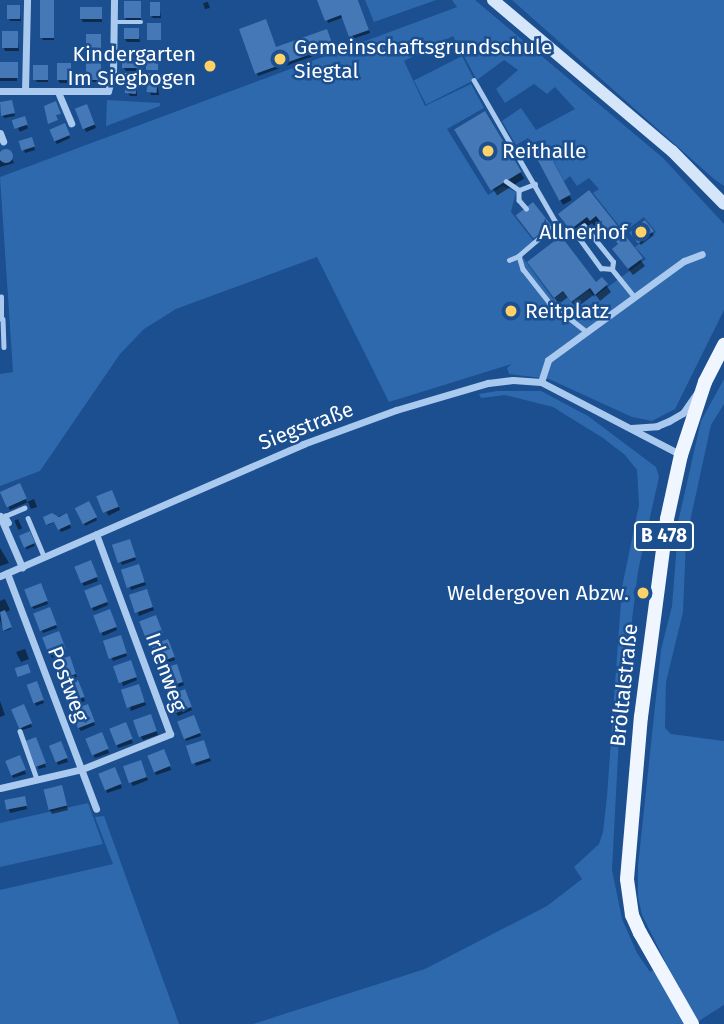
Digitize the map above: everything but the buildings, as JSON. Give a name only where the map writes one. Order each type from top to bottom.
[{"type":"main road","name":"Bröltalstraße","points":[[692,1024],[648,949],[632,915],[627,890],[628,866],[655,593],[681,455],[705,382],[724,345]]},
{"type":"street","points":[[25,91],[27,0]]},
{"type":"street","points":[[0,91],[108,91],[113,75],[114,0]]},
{"type":"street","points":[[492,0],[672,151],[722,199]]},
{"type":"street","points":[[58,92],[71,123]]},
{"type":"street","points":[[541,382],[548,360],[684,261],[702,254]]},
{"type":"street","name":"Siegstraße","points":[[3,574],[303,444],[396,410],[488,383],[513,380],[541,382],[681,455]]},
{"type":"street","points":[[631,428],[657,426],[683,413],[705,382]]},
{"type":"street","points":[[0,516],[22,567]]},
{"type":"street","name":"Irlenweg","points":[[0,788],[82,769],[170,734],[96,534]]},
{"type":"street","name":"Postweg","points":[[3,574],[96,809]]},
{"type":"lane","points":[[113,22],[141,22]]},
{"type":"lane","points":[[113,75],[160,76]]},
{"type":"lane","points":[[474,80],[535,184],[555,225],[519,256],[509,260]]},
{"type":"lane","points":[[506,181],[519,190]]},
{"type":"lane","points":[[519,190],[535,184]]},
{"type":"lane","points":[[519,190],[519,200],[526,208]]},
{"type":"lane","points":[[612,268],[601,268],[577,235],[577,231],[583,226],[613,262],[612,268],[636,298]]},
{"type":"lane","points":[[519,256],[523,269],[549,302],[588,332]]},
{"type":"lane","points":[[2,297],[4,347]]},
{"type":"lane","points":[[4,525],[9,523],[5,516],[24,508]]},
{"type":"lane","points":[[28,519],[44,557]]},
{"type":"lane","points":[[20,731],[37,779]]},
{"type":"shaded area","points":[[365,0],[436,0],[374,22]]},
{"type":"shaded area","points":[[452,0],[475,0],[663,158],[724,224],[724,310],[675,409],[652,421],[632,417],[549,379],[509,374],[507,368],[512,364],[389,402],[317,257],[176,309],[144,329],[120,354],[40,471],[0,486],[0,374],[13,372],[0,177],[457,7]],"holes":[[[453,36],[477,80],[504,60],[518,70],[496,89],[505,103],[534,84],[547,94],[555,87],[575,109],[536,130],[521,108],[502,121],[516,145],[528,138],[533,143],[539,141],[541,147],[545,145],[564,181],[570,176],[577,186],[589,178],[599,189],[593,193],[624,232],[644,217],[656,232],[635,247],[646,259],[594,297],[589,290],[571,302],[563,292],[553,299],[521,255],[536,244],[511,212],[516,192],[503,186],[488,195],[447,129],[484,108],[471,84],[425,106],[404,61]]]},
{"type":"shaded area","points":[[512,0],[724,0],[724,186],[714,179]]},
{"type":"shaded area","points":[[462,56],[474,80],[426,105],[414,81]]},
{"type":"shaded area","points":[[107,100],[160,103],[160,106],[106,126]]},
{"type":"shaded area","points":[[724,379],[724,404],[711,425],[686,540],[683,612],[666,682],[665,728],[671,734],[724,741],[724,1005],[694,1024],[253,1024],[425,969],[547,906],[582,879],[574,867],[599,844],[607,796],[622,587],[639,505],[637,470],[625,455],[603,438],[553,407],[505,395],[481,398],[479,394],[497,391],[541,391],[588,416],[656,467],[659,477],[638,571],[620,717],[612,870],[622,919],[637,953],[650,972],[665,961],[642,915],[638,897],[638,866],[661,650],[672,606],[679,518],[701,421]]},
{"type":"shaded area","points":[[88,803],[103,844],[0,867],[0,823]]},
{"type":"shaded area","points":[[104,816],[179,1024],[0,1024],[0,890],[113,864],[95,817]]},
{"type":"place","name":"Gemeinschaftsgrundschule Siegtal","points":[[280,59]]},
{"type":"place","name":"Kindergarten Im Siegbogen","points":[[210,66]]},
{"type":"place","name":"Reithalle","points":[[488,151]]},
{"type":"place","name":"Allnerhof","points":[[641,232]]},
{"type":"place","name":"Reitplatz","points":[[511,311]]},
{"type":"place","name":"Weldergoven Abzw.","points":[[643,593]]}]
